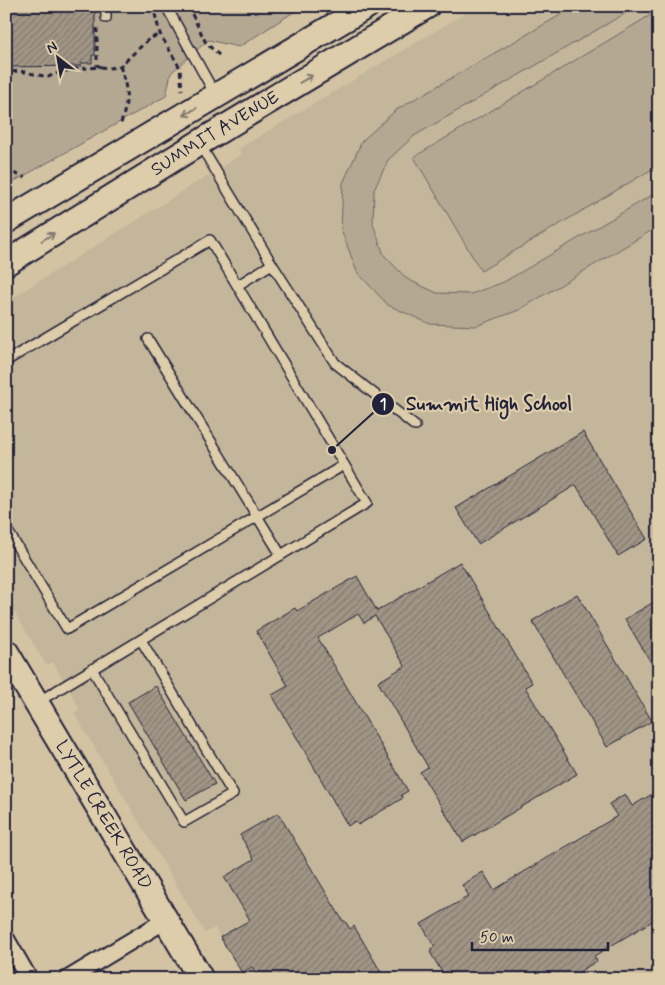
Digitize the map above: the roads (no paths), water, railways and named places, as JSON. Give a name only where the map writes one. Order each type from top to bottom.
[{"type":"main road","name":"SUMMIT AVENUE","points":[[6,221],[367,6]]},
{"type":"main road","name":"SUMMIT AVENUE","points":[[6,263],[199,143],[427,6]]},
{"type":"main road","name":"LYTLE CREEK ROAD","points":[[6,652],[201,979]]},
{"type":"street","points":[[68,979],[166,920]]},
{"type":"street","points":[[6,939],[30,979]]},
{"type":"lane","points":[[106,6],[106,18]]},
{"type":"lane","points":[[166,6],[216,96]]},
{"type":"lane","points":[[173,6],[173,18]]},
{"type":"lane","points":[[199,143],[272,264],[335,363],[415,426]]},
{"type":"lane","points":[[6,361],[210,240],[367,503],[36,703]]},
{"type":"lane","points":[[238,285],[272,264]]},
{"type":"lane","points":[[148,340],[281,555]]},
{"type":"lane","points":[[6,528],[67,629],[344,465]]},
{"type":"lane","points":[[92,670],[184,822],[233,794],[141,640]]},
{"type":"place","name":"Summit High School","points":[[332,450]]}]
